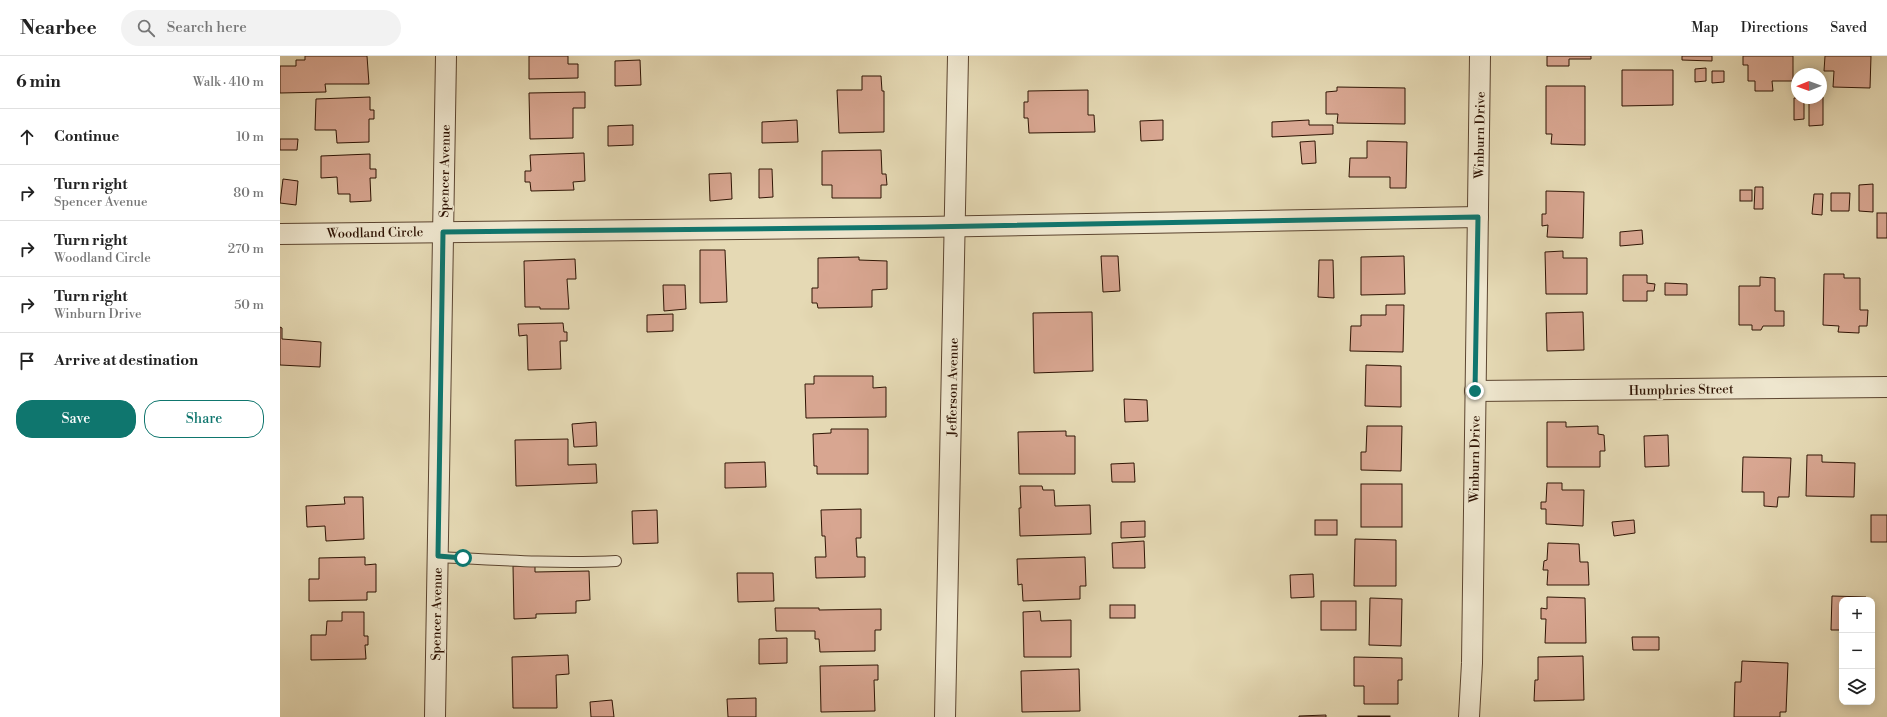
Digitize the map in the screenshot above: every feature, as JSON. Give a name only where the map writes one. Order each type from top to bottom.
[{"type":"street","name":"Spencer Avenue","points":[[435,717],[446,56]]},
{"type":"street","name":"Jefferson Avenue","points":[[945,717],[958,56]]},
{"type":"street","name":"Winburn Drive","points":[[1469,717],[1472,663],[1480,56]]},
{"type":"street","name":"Woodland Circle","points":[[280,234],[955,226],[1478,217]]},
{"type":"street","name":"Humphries Street","points":[[1475,391],[1887,387]]},
{"type":"lane","points":[[438,556],[533,562],[616,561]]},
{"type":"building","points":[[305,56],[367,56],[369,84],[325,84],[326,92],[280,93],[280,66],[296,66],[296,60],[305,60]]},
{"type":"building","points":[[529,56],[568,56],[568,64],[578,64],[578,78],[529,79]]},
{"type":"building","points":[[1547,56],[1591,56],[1591,59],[1569,59],[1569,66],[1547,66]]},
{"type":"building","points":[[1682,56],[1712,56],[1712,61],[1682,60]]},
{"type":"building","points":[[1743,56],[1793,56],[1791,81],[1772,81],[1773,91],[1755,91],[1755,81],[1748,81],[1748,65],[1743,65]]},
{"type":"building","points":[[1825,56],[1871,56],[1870,88],[1833,87],[1834,71],[1827,71],[1827,68],[1824,68]]},
{"type":"building","points":[[640,60],[641,85],[615,86],[615,61]]},
{"type":"building","points":[[1706,68],[1706,81],[1695,82],[1695,69]]},
{"type":"building","points":[[1622,70],[1673,70],[1673,105],[1622,106]]},
{"type":"building","points":[[1712,71],[1724,71],[1724,82],[1712,83]]},
{"type":"building","points":[[862,76],[881,76],[882,91],[884,91],[884,132],[839,133],[837,90],[862,90]]},
{"type":"building","points":[[1546,86],[1585,86],[1585,145],[1551,144],[1552,134],[1546,134]]},
{"type":"building","points":[[1337,87],[1405,88],[1405,124],[1337,123],[1338,114],[1326,114],[1326,92],[1337,91]]},
{"type":"building","points":[[1088,90],[1088,115],[1094,115],[1095,132],[1029,133],[1028,118],[1024,118],[1024,102],[1028,102],[1028,91]]},
{"type":"building","points":[[585,92],[585,108],[573,108],[573,138],[530,139],[529,93]]},
{"type":"building","points":[[370,97],[370,110],[374,110],[374,119],[369,119],[369,142],[337,143],[336,130],[315,130],[316,99]]},
{"type":"building","points":[[1794,104],[1804,104],[1804,119],[1794,120]]},
{"type":"building","points":[[1809,104],[1823,104],[1823,125],[1809,126]]},
{"type":"building","points":[[797,120],[798,142],[762,143],[762,122]]},
{"type":"building","points":[[1163,120],[1163,140],[1141,141],[1140,121]]},
{"type":"building","points":[[1309,120],[1309,125],[1333,125],[1333,134],[1272,137],[1272,122]]},
{"type":"building","points":[[633,125],[633,145],[608,146],[608,126]]},
{"type":"building","points":[[280,139],[298,139],[297,150],[280,150]]},
{"type":"building","points":[[1315,141],[1316,163],[1302,164],[1300,142]]},
{"type":"building","points":[[1367,141],[1407,142],[1406,188],[1390,188],[1390,177],[1349,177],[1350,158],[1367,158]]},
{"type":"building","points":[[881,150],[882,174],[886,174],[887,185],[881,185],[881,198],[832,198],[832,185],[822,185],[822,151]]},
{"type":"building","points":[[584,153],[585,181],[573,182],[574,190],[531,191],[530,182],[525,182],[525,171],[531,171],[530,155]]},
{"type":"building","points":[[370,154],[370,169],[376,169],[376,178],[370,178],[371,201],[350,202],[350,194],[338,194],[337,177],[321,178],[321,156]]},
{"type":"building","points":[[759,169],[772,169],[773,197],[759,198]]},
{"type":"building","points":[[731,173],[732,199],[710,201],[709,174]]},
{"type":"building","points":[[283,179],[298,181],[296,205],[280,203]]},
{"type":"building","points":[[1873,184],[1873,212],[1859,211],[1859,185]]},
{"type":"building","points":[[1755,187],[1763,187],[1763,209],[1754,209]]},
{"type":"building","points":[[1740,190],[1752,190],[1752,201],[1740,201]]},
{"type":"building","points":[[1546,191],[1584,192],[1583,238],[1547,237],[1548,225],[1542,226],[1542,214],[1546,214]]},
{"type":"building","points":[[1831,193],[1850,193],[1849,211],[1831,211]]},
{"type":"building","points":[[1814,194],[1823,194],[1822,215],[1812,214]]},
{"type":"building","points":[[1877,213],[1887,213],[1887,238],[1877,238]]},
{"type":"building","points":[[1642,230],[1643,244],[1620,246],[1620,232]]},
{"type":"building","points":[[700,250],[725,250],[727,302],[700,303]]},
{"type":"building","points":[[1563,251],[1563,258],[1587,258],[1587,294],[1546,294],[1545,252]]},
{"type":"building","points":[[1101,256],[1118,256],[1120,291],[1103,292]]},
{"type":"building","points":[[1404,256],[1405,294],[1361,295],[1361,257]]},
{"type":"building","points":[[859,257],[859,260],[887,261],[887,289],[872,290],[872,307],[818,308],[817,303],[812,303],[812,288],[818,288],[818,258]]},
{"type":"building","points":[[575,259],[576,279],[567,279],[569,309],[540,309],[540,307],[525,307],[524,261]]},
{"type":"building","points":[[1319,260],[1333,260],[1334,298],[1318,297]]},
{"type":"building","points":[[1824,274],[1844,274],[1844,278],[1860,278],[1860,310],[1868,310],[1867,326],[1859,326],[1859,333],[1838,332],[1839,326],[1823,325]]},
{"type":"building","points":[[1623,275],[1647,275],[1647,283],[1655,284],[1654,291],[1647,291],[1647,301],[1623,301]]},
{"type":"building","points":[[1760,277],[1775,278],[1775,311],[1784,311],[1784,326],[1763,326],[1761,330],[1752,330],[1752,325],[1739,325],[1739,286],[1760,286]]},
{"type":"building","points":[[1665,283],[1687,284],[1687,295],[1665,295]]},
{"type":"building","points":[[663,285],[685,285],[686,309],[664,311]]},
{"type":"building","points":[[1386,305],[1404,305],[1403,352],[1350,351],[1351,326],[1361,326],[1361,315],[1386,315]]},
{"type":"building","points":[[1092,312],[1093,371],[1034,373],[1033,313]]},
{"type":"building","points":[[1583,312],[1584,350],[1547,351],[1546,313]]},
{"type":"building","points":[[673,314],[673,331],[647,332],[647,315]]},
{"type":"building","points":[[563,323],[564,332],[567,332],[567,341],[560,341],[561,369],[528,370],[527,335],[519,336],[518,324]]},
{"type":"building","points":[[280,327],[282,328],[282,339],[321,342],[320,367],[280,365]]},
{"type":"building","points":[[1366,365],[1401,366],[1401,407],[1365,406]]},
{"type":"building","points":[[814,376],[873,376],[873,388],[886,387],[886,417],[806,418],[805,384],[814,384]]},
{"type":"building","points":[[1124,399],[1147,400],[1148,421],[1125,422]]},
{"type":"building","points":[[596,422],[597,446],[574,447],[572,424]]},
{"type":"building","points":[[1547,422],[1566,422],[1566,427],[1598,426],[1598,434],[1604,435],[1605,451],[1600,451],[1600,467],[1547,467]]},
{"type":"building","points":[[1367,426],[1402,426],[1401,471],[1361,470],[1361,452],[1366,452]]},
{"type":"building","points":[[831,429],[868,429],[868,474],[817,474],[817,466],[814,466],[813,434],[831,433]]},
{"type":"building","points":[[1066,431],[1066,436],[1075,436],[1075,474],[1019,474],[1018,432]]},
{"type":"building","points":[[1668,435],[1669,466],[1645,467],[1644,436]]},
{"type":"building","points":[[568,439],[568,465],[596,464],[597,483],[516,486],[515,440]]},
{"type":"building","points":[[1807,455],[1822,455],[1822,462],[1855,463],[1854,497],[1806,496]]},
{"type":"building","points":[[1743,457],[1791,458],[1789,497],[1778,497],[1777,507],[1764,506],[1764,492],[1742,492]]},
{"type":"building","points":[[765,462],[766,487],[725,488],[725,463]]},
{"type":"building","points":[[1134,463],[1135,482],[1112,482],[1111,464]]},
{"type":"building","points":[[1547,483],[1562,483],[1562,490],[1584,490],[1583,526],[1546,524],[1546,509],[1541,509],[1541,502],[1546,502]]},
{"type":"building","points":[[1361,484],[1402,484],[1402,527],[1361,527]]},
{"type":"building","points":[[1020,486],[1042,486],[1043,490],[1054,490],[1055,506],[1090,505],[1091,534],[1020,536]]},
{"type":"building","points":[[344,497],[363,497],[364,539],[326,541],[325,526],[307,527],[306,506],[345,504]]},
{"type":"building","points":[[861,509],[861,538],[856,538],[857,557],[865,557],[865,577],[816,578],[815,557],[826,557],[825,536],[822,536],[821,510]]},
{"type":"building","points":[[657,510],[658,543],[633,544],[632,511]]},
{"type":"building","points":[[1871,515],[1887,515],[1887,542],[1871,542]]},
{"type":"building","points":[[1315,520],[1337,520],[1337,535],[1315,535]]},
{"type":"building","points":[[1634,520],[1635,533],[1614,536],[1612,522]]},
{"type":"building","points":[[1145,521],[1145,537],[1121,538],[1121,522]]},
{"type":"building","points":[[1355,539],[1396,540],[1396,586],[1354,586]]},
{"type":"building","points":[[1144,541],[1145,568],[1113,568],[1112,543]]},
{"type":"building","points":[[1548,543],[1579,544],[1580,562],[1588,562],[1589,585],[1547,585],[1548,570],[1543,570],[1544,561],[1547,560]]},
{"type":"building","points":[[365,557],[365,565],[376,564],[376,592],[367,592],[367,600],[309,601],[309,579],[319,579],[319,558]]},
{"type":"building","points":[[1085,557],[1086,586],[1080,586],[1080,599],[1023,601],[1022,584],[1018,585],[1017,559]]},
{"type":"building","points":[[513,566],[535,566],[535,572],[589,571],[590,600],[576,601],[576,613],[536,614],[536,618],[514,619]]},
{"type":"building","points":[[737,573],[773,573],[774,601],[738,602]]},
{"type":"building","points":[[1313,574],[1314,597],[1291,598],[1290,575]]},
{"type":"building","points":[[1832,596],[1866,597],[1839,597],[1839,630],[1831,630]]},
{"type":"building","points":[[1547,597],[1585,598],[1586,643],[1545,643],[1546,619],[1541,619],[1541,608],[1547,609]]},
{"type":"building","points":[[1370,598],[1402,599],[1401,646],[1369,645]]},
{"type":"building","points":[[1321,601],[1356,601],[1356,630],[1321,630]]},
{"type":"building","points":[[1110,605],[1135,605],[1135,618],[1110,618]]},
{"type":"building","points":[[775,608],[819,608],[819,610],[881,609],[881,630],[875,630],[875,651],[820,652],[819,639],[815,639],[815,631],[776,631]]},
{"type":"building","points":[[1040,611],[1041,621],[1071,620],[1071,657],[1024,657],[1023,612]]},
{"type":"building","points":[[342,612],[364,612],[364,636],[368,636],[368,645],[365,645],[366,659],[311,660],[311,635],[326,635],[327,621],[342,621]]},
{"type":"building","points":[[1632,637],[1659,637],[1659,650],[1633,650]]},
{"type":"building","points":[[787,638],[787,663],[759,664],[759,639]]},
{"type":"building","points":[[568,655],[569,674],[556,675],[557,708],[513,708],[512,657]]},
{"type":"building","points":[[1583,656],[1584,700],[1534,701],[1535,680],[1538,680],[1538,657]]},
{"type":"building","points":[[1354,657],[1402,658],[1402,680],[1398,680],[1398,704],[1364,704],[1364,686],[1354,686]]},
{"type":"building","points":[[1742,661],[1788,663],[1786,712],[1780,712],[1780,717],[1734,717],[1735,682],[1741,682]]},
{"type":"building","points":[[878,665],[878,680],[874,680],[875,711],[821,712],[820,666]]},
{"type":"building","points":[[1079,669],[1080,711],[1022,712],[1021,671]]},
{"type":"building","points":[[756,698],[756,717],[728,717],[727,699]]},
{"type":"building","points":[[612,700],[614,717],[591,717],[590,702]]},
{"type":"building","points":[[1326,715],[1326,717],[1299,717],[1299,716]]},
{"type":"building","points":[[1390,716],[1390,717],[1358,717]]},
{"type":"route","points":[[463,558],[438,556],[443,232],[925,227],[1478,217],[1475,391]]}]
